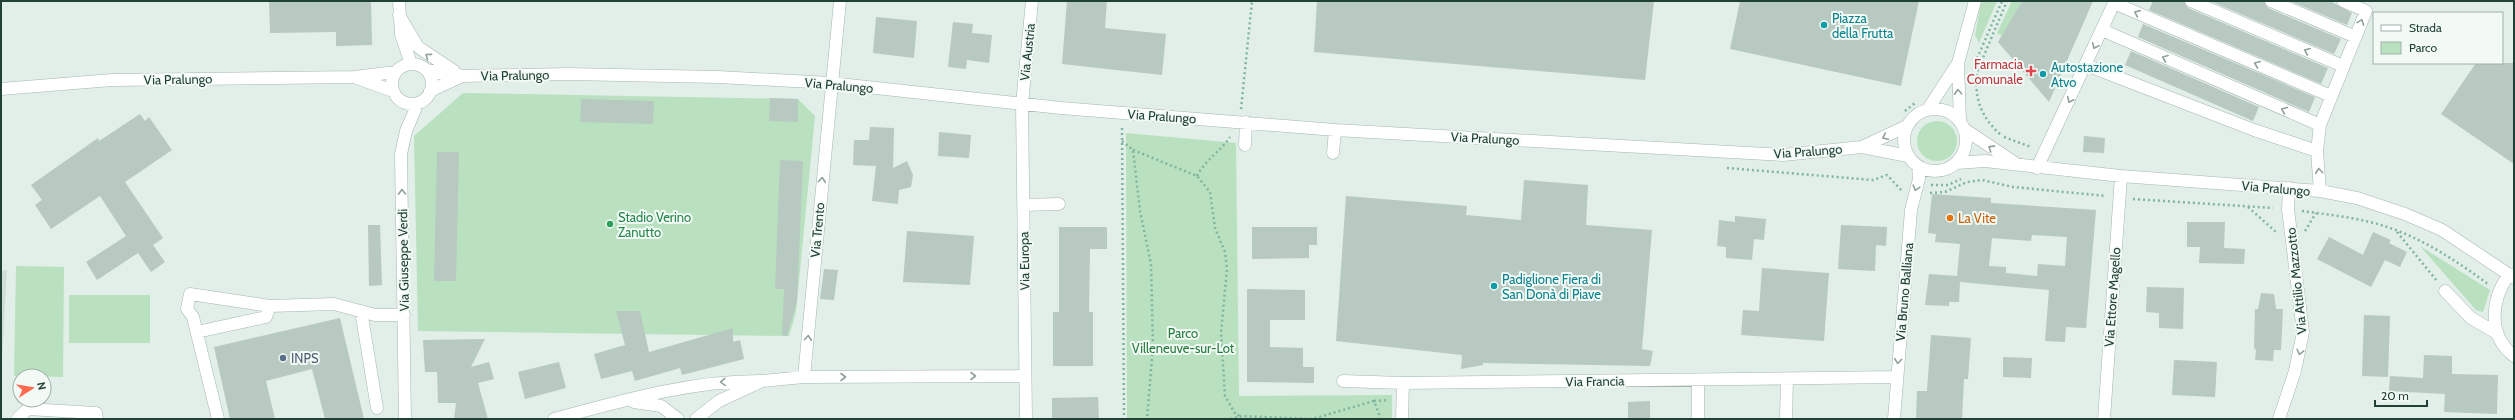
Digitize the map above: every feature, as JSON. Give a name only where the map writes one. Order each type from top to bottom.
[{"type":"street","points":[[399,1],[401,34],[410,64]]},
{"type":"street","name":"Via Trento","points":[[804,377],[830,83],[840,1]]},
{"type":"street","name":"Via Austria","points":[[1022,104],[1032,1]]},
{"type":"street","points":[[1928,109],[1958,63],[1975,1]]},
{"type":"street","points":[[2191,1],[2343,66]]},
{"type":"street","points":[[2271,1],[2356,37]]},
{"type":"street","points":[[2320,191],[2317,151],[2320,125],[2366,11],[2343,1]]},
{"type":"street","points":[[2037,168],[2114,2],[2331,96]]},
{"type":"street","points":[[399,15],[418,47],[462,76]]},
{"type":"street","points":[[2102,30],[2320,125]]},
{"type":"street","points":[[1956,163],[1965,148],[1958,63]]},
{"type":"street","points":[[418,103],[405,103],[396,97],[393,91],[392,83],[396,72],[403,66],[410,64],[426,70],[462,76]]},
{"type":"street","points":[[2086,65],[2254,130],[2317,151]]},
{"type":"street","points":[[426,70],[431,80],[430,91]]},
{"type":"street","name":"Via Pralungo","points":[[1,89],[112,80],[354,77],[396,72]]},
{"type":"street","name":"Via Pralungo","points":[[462,76],[568,74],[718,77],[830,83],[1022,104],[1335,130],[1783,155],[1862,147],[1908,156]]},
{"type":"street","name":"Via Giuseppe Verdi","points":[[405,419],[401,154],[406,131],[418,103],[424,100],[430,91],[462,76]]},
{"type":"street","name":"Via Pralungo","points":[[354,77],[393,91]]},
{"type":"street","name":"Via Europa","points":[[1022,104],[1026,419]]},
{"type":"street","name":"Via Pralungo","points":[[1862,147],[1907,126],[1917,114],[1928,109],[1944,110],[2017,165]]},
{"type":"street","points":[[1243,122],[1245,145]]},
{"type":"street","points":[[1907,126],[1904,139],[1908,156],[1918,166]]},
{"type":"street","points":[[1333,153],[1335,130]]},
{"type":"street","name":"Via Pralungo","points":[[1918,166],[1928,170],[1939,171],[1956,163],[1985,162],[2121,176],[2320,191],[2357,198],[2423,221],[2462,242],[2511,276]]},
{"type":"street","name":"Via Bruno Balliana","points":[[1894,419],[1911,210],[1919,179],[1918,166]]},
{"type":"street","name":"Via Ettore Magello","points":[[2104,419],[2121,176]]},
{"type":"street","name":"Via Attilio Mazzotto","points":[[2279,419],[2295,371],[2303,332],[2288,209],[2289,188]]},
{"type":"street","points":[[1023,205],[1059,204]]},
{"type":"street","points":[[2495,332],[2495,308],[2499,292],[2511,276]]},
{"type":"street","points":[[2445,291],[2471,318],[2495,332],[2507,351],[2514,356]]},
{"type":"street","points":[[218,419],[193,317],[187,309],[190,294],[270,306],[334,304],[375,316],[404,315]]},
{"type":"street","points":[[197,332],[266,317],[270,306]]},
{"type":"street","points":[[361,311],[377,408]]},
{"type":"street","points":[[554,419],[625,401],[698,385],[724,381],[762,382],[804,377],[1025,376]]},
{"type":"street","name":"Via Francia","points":[[1343,381],[1403,383],[1897,377]]},
{"type":"street","points":[[1786,419],[1787,378]]},
{"type":"street","points":[[1698,380],[1698,419]]},
{"type":"street","points":[[696,419],[719,401],[762,382]]},
{"type":"street","points":[[1402,419],[1403,383]]},
{"type":"street","points":[[625,401],[661,406],[678,419]]},
{"type":"street","points":[[18,418],[28,409],[96,413],[97,419]]},
{"type":"path","points":[[1197,176],[1210,157],[1223,148],[1243,122],[1252,1]]},
{"type":"path","points":[[1972,70],[2002,1]]},
{"type":"path","points":[[2007,1],[1977,72],[1976,81],[1979,106],[1983,116],[2003,136],[2013,140]]},
{"type":"path","points":[[1899,116],[1917,101]]},
{"type":"path","points":[[1122,113],[1124,419]]},
{"type":"path","points":[[1122,141],[1133,150],[1197,176],[1210,192],[1215,228],[1225,252],[1228,281],[1221,333],[1225,396],[1236,415],[1312,419],[1374,401],[1381,419]]},
{"type":"path","points":[[1133,150],[1140,211],[1151,264],[1153,346],[1147,419]]},
{"type":"path","points":[[1964,177],[1948,185],[1928,185],[1926,193],[1945,192],[1967,182],[1982,180],[2014,187],[2119,197],[2288,209],[2349,217],[2396,230],[2435,249],[2499,292]]},
{"type":"path","points":[[2248,207],[2293,246]]},
{"type":"path","points":[[2396,230],[2445,291]]},
{"type":"path","points":[[1230,419],[1242,416]]},
{"type":"shaded area","points":[[7,270],[1,378],[1,271]]},
{"type":"green space","points":[[1986,1],[1997,1],[1979,43],[1975,35],[1981,3]]},
{"type":"green space","points":[[2012,1],[2022,1],[2002,36],[1997,33]]},
{"type":"green space","name":"Stadio Verino Zanutto","points":[[463,93],[798,99],[815,116],[796,312],[789,336],[418,331],[414,136]]},
{"type":"green space","points":[[1941,121],[1948,124],[1954,130],[1957,141],[1956,149],[1948,158],[1941,161],[1933,161],[1926,158],[1918,149],[1917,137],[1920,130],[1929,122]]},
{"type":"green space","name":"Parco Villeneuve-sur-Lot","points":[[1126,133],[1236,143],[1239,396],[1392,395],[1392,419],[1127,419]]},
{"type":"green space","points":[[2420,246],[2490,290],[2483,312],[2476,310]]},
{"type":"green space","points":[[16,266],[64,267],[63,377],[52,377],[52,368],[14,368]]},
{"type":"green space","points":[[69,295],[150,295],[150,343],[69,343]]},
{"type":"building","points":[[269,1],[371,1],[372,45],[336,46],[336,32],[270,33]]},
{"type":"building","points":[[1067,1],[1107,1],[1105,28],[1166,34],[1162,75],[1062,64]]},
{"type":"building","points":[[1317,1],[1654,1],[1645,80],[1314,52]]},
{"type":"building","name":"Piazza della Frutta","points":[[1740,1],[1919,1],[1901,86],[1730,49]]},
{"type":"building","name":"Autostazione Atvo","points":[[2022,1],[2093,1],[2049,102],[1998,42]]},
{"type":"building","points":[[2153,1],[2184,1],[2188,8],[2328,68],[2321,84],[2149,10]]},
{"type":"building","points":[[2210,1],[2264,1],[2268,8],[2341,39],[2334,54]]},
{"type":"building","points":[[2290,1],[2330,1],[2352,13],[2347,25]]},
{"type":"building","points":[[876,17],[917,21],[914,58],[873,53]]},
{"type":"building","points":[[953,22],[973,24],[972,33],[992,35],[989,63],[967,60],[966,69],[948,67]]},
{"type":"building","points":[[2143,24],[2315,97],[2309,112],[2138,37]]},
{"type":"building","points":[[2131,51],[2259,107],[2253,121],[2125,65]]},
{"type":"building","points":[[2514,63],[2514,164],[2441,114],[2475,64]]},
{"type":"building","points":[[770,98],[798,99],[798,122],[769,121]]},
{"type":"building","points":[[581,99],[654,101],[653,124],[580,122]]},
{"type":"building","points":[[140,114],[145,121],[149,117],[172,150],[125,182],[163,238],[153,245],[165,262],[151,272],[138,253],[97,280],[86,262],[126,236],[100,196],[51,229],[35,205],[42,200],[31,185],[98,138],[99,141]]},
{"type":"building","points":[[870,127],[894,128],[893,168],[907,161],[913,175],[911,187],[899,190],[898,204],[872,201],[876,166],[853,165],[854,140],[869,140]]},
{"type":"building","points":[[939,132],[971,135],[969,158],[938,156]]},
{"type":"building","points":[[2084,136],[2105,138],[2104,153],[2083,152]]},
{"type":"building","points":[[437,152],[459,152],[456,281],[434,281]]},
{"type":"building","points":[[780,160],[803,161],[797,302],[787,336],[782,335],[784,289],[775,289]]},
{"type":"building","name":"Padiglione Fiera di San Donà di Piave","points":[[1524,180],[1588,185],[1586,225],[1652,230],[1642,349],[1653,351],[1650,366],[1483,363],[1483,365],[1461,369],[1462,355],[1336,341],[1346,196],[1467,206],[1466,215],[1521,220]]},
{"type":"building","points":[[1932,194],[1991,198],[1991,203],[2096,210],[2086,328],[2066,327],[2065,342],[2045,341],[2049,290],[1960,282],[1959,302],[1949,302],[1949,306],[1925,305],[1929,274],[1957,276],[1960,244],[1935,242],[1936,234],[1928,233]],"holes":[[[2032,235],[2067,237],[2065,266],[2038,264],[2037,276],[2006,273],[2006,267],[1989,266],[1992,238],[2031,241]]]},
{"type":"building","points":[[1735,216],[1766,219],[1764,240],[1754,239],[1752,260],[1726,258],[1726,247],[1717,246],[1719,220],[1735,222]]},
{"type":"building","points":[[2187,222],[2225,222],[2224,248],[2245,249],[2244,264],[2199,263],[2200,247],[2187,247]]},
{"type":"building","points":[[368,225],[380,225],[382,285],[369,286]]},
{"type":"building","points":[[1841,225],[1887,227],[1886,246],[1876,245],[1875,271],[1838,269]]},
{"type":"building","points":[[1059,227],[1107,227],[1107,249],[1090,249],[1089,312],[1093,312],[1093,366],[1053,366],[1053,312],[1059,312]]},
{"type":"building","points":[[1252,227],[1317,227],[1317,245],[1309,245],[1309,258],[1252,259]]},
{"type":"building","points":[[907,231],[974,236],[970,285],[903,282]]},
{"type":"building","points":[[2373,232],[2391,240],[2389,243],[2407,252],[2400,267],[2385,260],[2371,287],[2317,259],[2329,237],[2363,255]]},
{"type":"building","points":[[1762,268],[1829,273],[1824,341],[1741,335],[1743,310],[1759,311]]},
{"type":"building","points":[[824,269],[838,270],[834,300],[820,299]]},
{"type":"building","points":[[2147,287],[2184,288],[2183,329],[2159,328],[2159,313],[2146,312]]},
{"type":"building","points":[[1247,289],[1305,290],[1305,320],[1270,320],[1270,347],[1303,348],[1303,367],[1314,367],[1314,383],[1247,382]]},
{"type":"building","points":[[2261,293],[2274,294],[2276,309],[2283,309],[2281,350],[2274,350],[2273,361],[2255,360],[2255,309],[2258,309]]},
{"type":"building","points":[[616,311],[640,311],[649,352],[733,328],[733,342],[740,340],[744,359],[682,375],[680,368],[635,381],[632,371],[601,379],[594,354],[625,345]]},
{"type":"building","points":[[2364,315],[2390,316],[2388,377],[2362,376]]},
{"type":"building","name":"INPS","points":[[340,318],[364,419],[325,419],[312,369],[266,381],[275,419],[230,419],[214,347]]},
{"type":"building","points":[[1931,335],[1971,338],[1968,379],[1964,379],[1962,419],[1916,419],[1917,391],[1927,391]]},
{"type":"building","points":[[485,339],[471,367],[489,362],[494,379],[478,383],[488,419],[454,419],[456,403],[438,403],[437,372],[425,372],[423,340]]},
{"type":"building","points":[[2424,355],[2452,356],[2452,374],[2498,375],[2497,414],[2444,412],[2445,394],[2389,391],[2390,376],[2423,378]]},
{"type":"building","points":[[2003,357],[2032,358],[2031,378],[2003,377]]},
{"type":"building","points":[[2174,360],[2217,362],[2215,397],[2172,395]]},
{"type":"building","points":[[559,362],[566,388],[525,399],[518,372]]},
{"type":"building","points":[[1098,397],[1099,419],[1052,419],[1052,398]]},
{"type":"building","points":[[1650,401],[1650,419],[1628,419],[1628,402]]},
{"type":"place","name":"Piazza della Frutta","points":[[1824,25]]},
{"type":"place","name":"Farmacia Comunale","points":[[2031,71]]},
{"type":"place","name":"Autostazione Atvo","points":[[2043,74]]},
{"type":"place","name":"La Vite","points":[[1950,218]]},
{"type":"place","name":"Stadio Verino Zanutto","points":[[610,224]]},
{"type":"place","name":"Padiglione Fiera di San Donà di Piave","points":[[1494,286]]},
{"type":"place","name":"INPS","points":[[283,358]]}]
